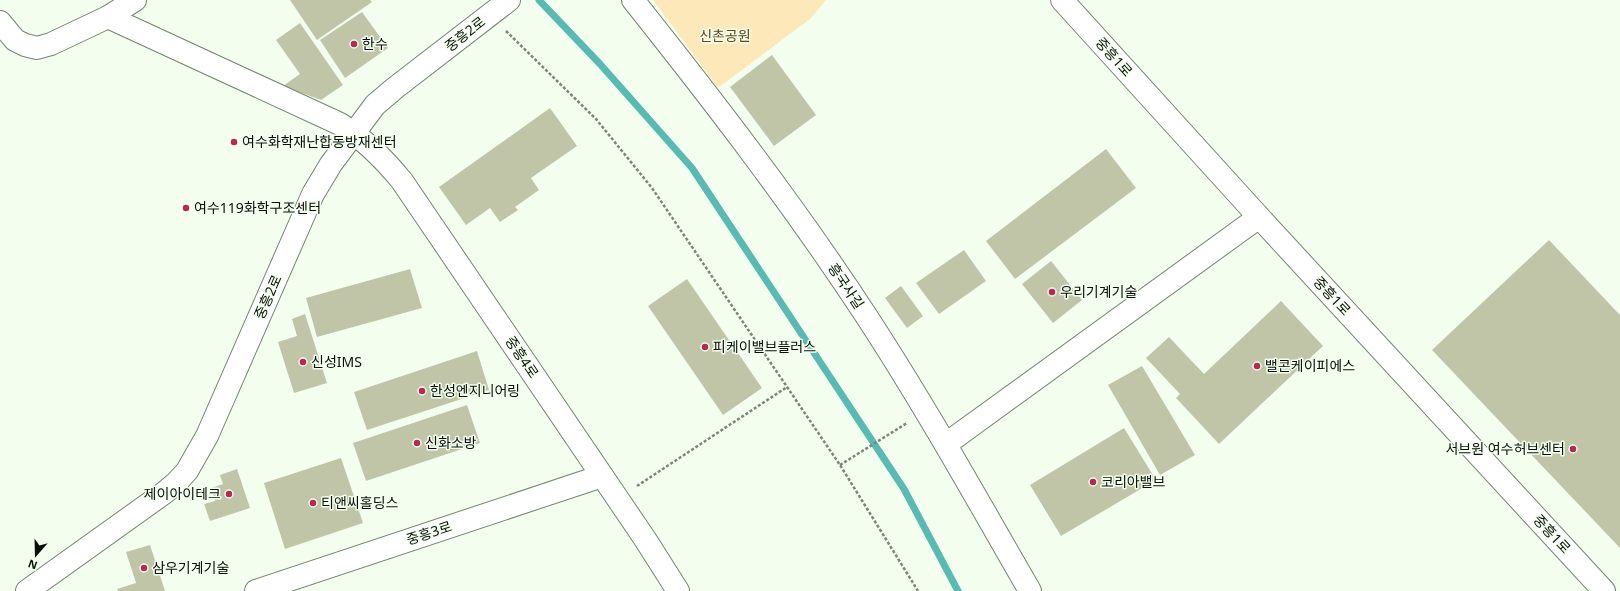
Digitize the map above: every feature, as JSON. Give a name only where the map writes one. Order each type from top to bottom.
[{"type":"street","points":[[0,22],[15,40],[25,45],[37,48],[51,44],[108,17],[135,0]]},
{"type":"street","name":"중흥2로","points":[[28,591],[164,494],[187,471],[207,436],[314,194],[331,164],[375,105],[394,88],[509,0]]},
{"type":"street","name":"흥국사길","points":[[634,0],[769,175],[867,317],[946,444],[1030,591]]},
{"type":"street","name":"중흥1로","points":[[1062,0],[1259,217],[1604,591]]},
{"type":"street","name":"중흥4로","points":[[108,17],[340,124],[354,132],[386,162],[402,181],[618,498],[678,591]]},
{"type":"street","points":[[946,444],[1259,217]]},
{"type":"street","name":"중흥3로","points":[[256,591],[301,584],[602,476]]},
{"type":"path","points":[[490,14],[596,119],[652,188],[840,465],[918,591]]},
{"type":"path","points":[[618,498],[787,387]]},
{"type":"path","points":[[840,465],[926,411]]},
{"type":"green space","name":"신촌공원","points":[[653,0],[826,0],[811,18],[718,88]]},
{"type":"building","points":[[290,0],[370,0],[372,2],[317,40]]},
{"type":"building","name":"한수","points":[[362,12],[388,48],[345,78],[320,40]]},
{"type":"building","points":[[300,23],[343,85],[321,100],[283,86],[300,74],[276,40]]},
{"type":"building","points":[[772,55],[816,115],[774,146],[730,87]]},
{"type":"building","points":[[550,108],[577,146],[531,178],[539,190],[515,207],[518,210],[500,222],[490,208],[466,225],[439,187]]},
{"type":"building","points":[[1106,149],[1136,188],[1015,279],[986,241]]},
{"type":"building","name":"서브원 여수허브센터","points":[[1549,240],[1620,315],[1620,548],[1432,350]]},
{"type":"building","points":[[964,250],[986,281],[939,314],[916,283]]},
{"type":"building","name":"우리기계기술","points":[[1051,261],[1082,300],[1053,323],[1022,284]]},
{"type":"building","points":[[410,269],[422,308],[317,337],[306,298]]},
{"type":"building","name":"피케이밸브플러스","points":[[687,279],[762,388],[723,415],[648,306]]},
{"type":"building","points":[[901,286],[923,316],[907,328],[885,298]]},
{"type":"building","name":"밸콘케이피에스","points":[[1281,301],[1323,346],[1219,444],[1176,398],[1180,394],[1146,358],[1169,337],[1204,374]]},
{"type":"building","name":"신성IMS","points":[[305,314],[327,383],[294,393],[278,342],[297,336],[292,319]]},
{"type":"building","name":"한성엔지니어링","points":[[477,351],[489,390],[367,430],[354,392]]},
{"type":"building","points":[[1142,366],[1195,455],[1160,475],[1108,385]]},
{"type":"building","name":"신화소방","points":[[467,405],[480,443],[366,481],[353,443]]},
{"type":"building","name":"코리아밸브","points":[[1124,428],[1156,480],[1061,536],[1030,485]]},
{"type":"building","name":"티앤씨홀딩스","points":[[341,458],[363,523],[285,549],[264,483]]},
{"type":"building","name":"제이아이테크","points":[[237,469],[250,508],[210,521],[204,504],[215,501],[211,488],[223,484],[220,475]]},
{"type":"building","name":"삼우기계기술","points":[[150,545],[165,591],[118,591],[117,589],[136,583],[126,552]]},
{"type":"waterway","points":[[539,0],[600,64],[692,168],[904,489],[958,591]]},
{"type":"place","name":"한수","points":[[354,44]]},
{"type":"place","name":"여수화학재난합동방재센터","points":[[234,142]]},
{"type":"place","name":"여수119화학구조센터","points":[[186,208]]},
{"type":"place","name":"우리기계기술","points":[[1052,292]]},
{"type":"place","name":"피케이밸브플러스","points":[[705,347]]},
{"type":"place","name":"신성IMS","points":[[303,362]]},
{"type":"place","name":"밸콘케이피에스","points":[[1257,366]]},
{"type":"place","name":"한성엔지니어링","points":[[422,391]]},
{"type":"place","name":"신화소방","points":[[417,443]]},
{"type":"place","name":"서브원 여수허브센터","points":[[1573,449]]},
{"type":"place","name":"코리아밸브","points":[[1093,482]]},
{"type":"place","name":"제이아이테크","points":[[229,494]]},
{"type":"place","name":"티앤씨홀딩스","points":[[313,503]]},
{"type":"place","name":"삼우기계기술","points":[[144,568]]}]
